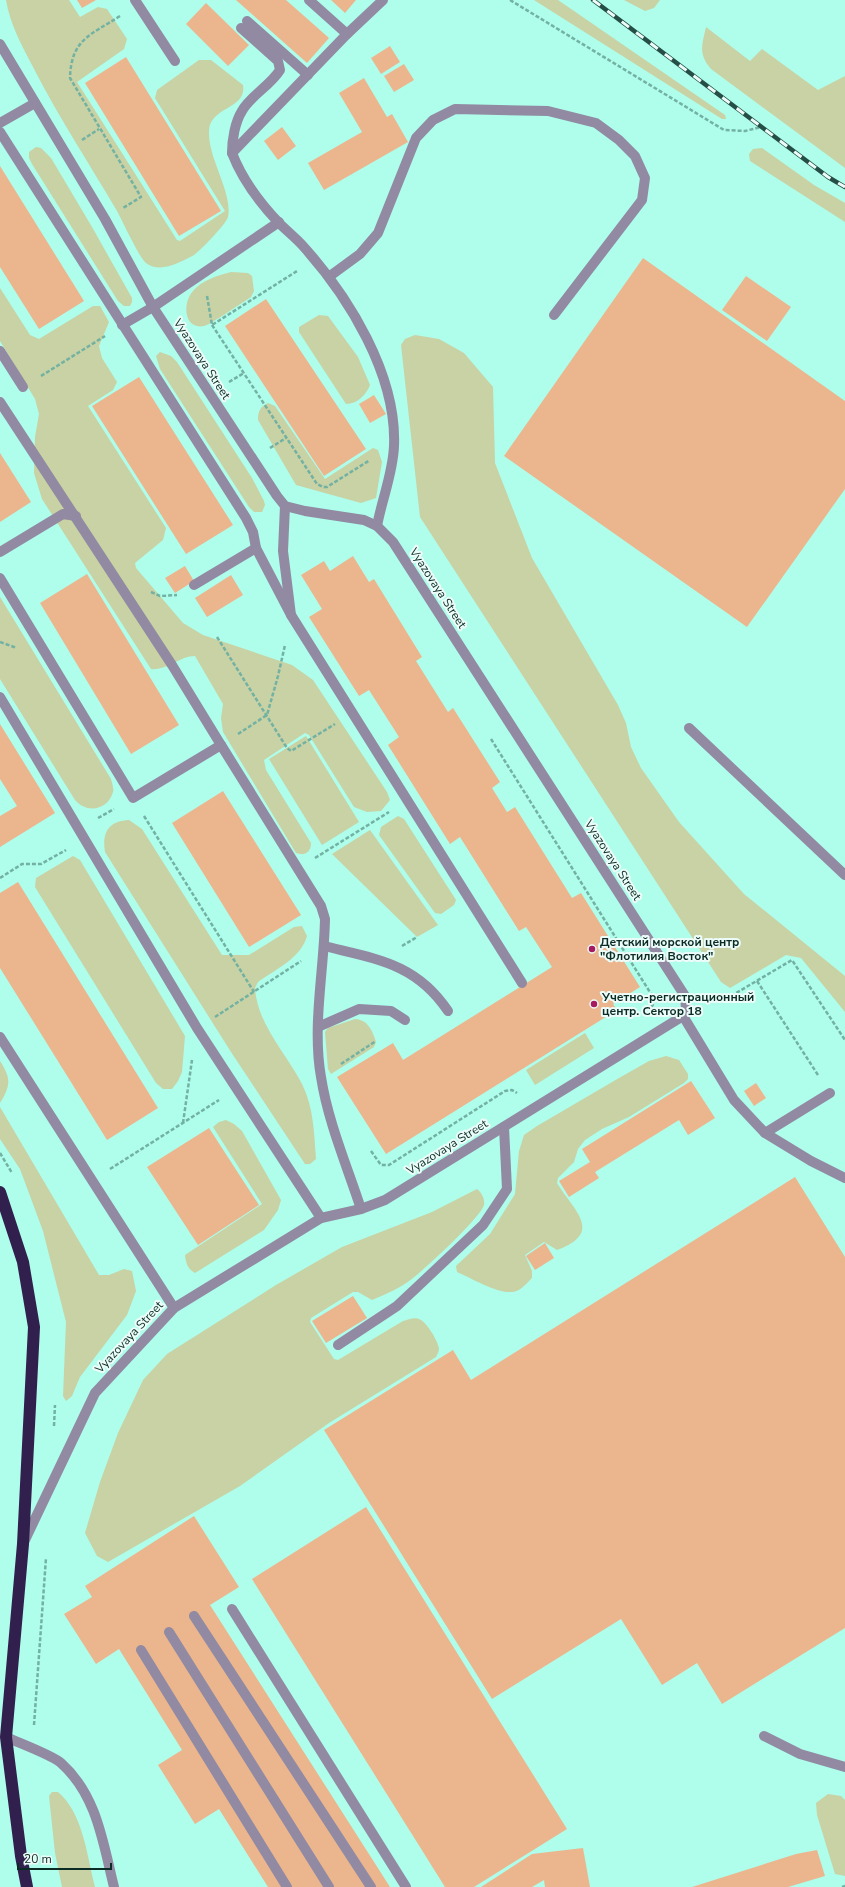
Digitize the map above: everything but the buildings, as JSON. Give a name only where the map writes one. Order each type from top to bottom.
[{"type":"highway","points":[[0,1192],[23,1262],[34,1327],[23,1544],[6,1737],[21,1856],[27,1887]]},
{"type":"street","points":[[309,0],[347,34]]},
{"type":"street","points":[[232,153],[347,34],[383,0]]},
{"type":"street","points":[[136,2],[175,61]]},
{"type":"street","points":[[308,76],[244,25],[278,61],[280,70],[275,78],[242,110],[232,140],[232,153],[241,174],[258,198],[330,276],[370,346],[390,398],[394,445],[390,476],[381,503],[377,526]]},
{"type":"street","name":"Vyazovaya Street","points":[[0,44],[105,219],[153,307],[277,496],[285,506],[305,511],[358,519],[377,526],[393,542],[685,996],[686,1009],[683,1016],[385,1200],[361,1209],[320,1218],[174,1308],[95,1393],[23,1544]]},
{"type":"street","points":[[0,123],[35,103]]},
{"type":"street","points":[[330,276],[360,254],[378,232],[416,138],[433,120],[455,109],[548,111],[596,123],[619,140],[635,156],[645,178],[642,200],[554,315]]},
{"type":"street","points":[[0,132],[246,518],[253,532],[256,548],[291,615],[522,983]]},
{"type":"street","points":[[122,325],[153,307],[279,222]]},
{"type":"street","points":[[0,351],[23,387]]},
{"type":"street","points":[[0,402],[172,664],[321,906],[325,919],[318,1027],[321,1076],[332,1120],[361,1209]]},
{"type":"street","points":[[285,506],[284,566],[291,615]]},
{"type":"street","points":[[0,552],[63,514],[76,516]]},
{"type":"street","points":[[194,585],[256,548]]},
{"type":"street","points":[[0,578],[133,798],[221,745]]},
{"type":"street","points":[[0,697],[197,1028],[320,1218]]},
{"type":"street","points":[[689,728],[845,875]]},
{"type":"street","points":[[324,946],[379,960],[398,967],[421,980],[432,990],[448,1011]]},
{"type":"street","points":[[318,1027],[359,1009],[392,1011],[405,1020]]},
{"type":"street","points":[[683,1016],[734,1100],[765,1133],[812,1161],[845,1178]]},
{"type":"street","points":[[0,1037],[174,1308]]},
{"type":"street","points":[[765,1133],[830,1093]]},
{"type":"street","points":[[338,1345],[397,1306],[483,1225],[507,1189],[504,1127]]},
{"type":"street","points":[[232,1609],[406,1887]]},
{"type":"street","points":[[194,1616],[371,1887]]},
{"type":"street","points":[[169,1632],[329,1887]]},
{"type":"street","points":[[141,1650],[287,1887]]},
{"type":"street","points":[[764,1736],[800,1754],[845,1767]]},
{"type":"street","points":[[6,1737],[60,1762],[78,1782],[94,1810],[114,1887]]},
{"type":"path","points":[[510,0],[724,130],[745,131],[761,127]]},
{"type":"path","points":[[120,209],[141,197],[99,129],[70,78],[72,56],[76,47],[136,2]]},
{"type":"path","points":[[79,142],[99,129]]},
{"type":"path","points":[[212,325],[315,259]]},
{"type":"path","points":[[202,273],[212,325],[316,484],[327,487],[394,445]]},
{"type":"path","points":[[76,354],[122,325]]},
{"type":"path","points":[[221,745],[266,715],[278,676],[291,615]]},
{"type":"path","points":[[217,637],[287,748],[291,751],[352,713]]},
{"type":"path","points":[[490,736],[654,997],[654,1004],[645,1012]]},
{"type":"path","points":[[0,878],[22,864],[41,864],[70,847],[79,830],[133,798],[254,992]]},
{"type":"path","points":[[323,853],[407,801]]},
{"type":"path","points":[[183,1123],[197,1028],[324,946]]},
{"type":"path","points":[[726,999],[792,960],[845,1040]]},
{"type":"path","points":[[757,981],[830,1093]]},
{"type":"path","points":[[321,1076],[376,1041]]},
{"type":"path","points":[[93,1180],[236,1089]]},
{"type":"path","points":[[371,1151],[381,1165],[389,1165],[505,1092],[512,1090],[518,1093],[529,1112]]},
{"type":"path","points":[[32,1749],[47,1553]]},
{"type":"green space","points":[[6,0],[69,0],[80,17],[98,7],[107,9],[127,39],[124,49],[77,82],[177,240],[180,241],[225,211],[155,98],[157,90],[199,60],[211,60],[243,85],[243,93],[239,99],[215,117],[209,132],[212,153],[227,197],[229,208],[228,217],[213,237],[194,255],[177,264],[164,267],[152,266],[143,260],[117,211],[63,121],[25,51],[10,18]]},
{"type":"green space","points":[[534,0],[558,0],[725,115],[726,119],[722,119]]},
{"type":"green space","points":[[624,0],[660,0],[654,8],[645,11]]},
{"type":"green space","points":[[706,27],[750,61],[762,49],[818,90],[845,76],[845,168],[711,69],[704,59],[702,49]]},
{"type":"green space","points":[[36,147],[41,148],[51,158],[92,227],[132,298],[130,306],[124,306],[118,301],[32,164],[29,158],[29,152]]},
{"type":"green space","points":[[762,148],[814,185],[845,203],[845,222],[750,161],[749,154],[753,149]]},
{"type":"green space","points":[[231,272],[248,273],[252,276],[254,291],[251,297],[207,325],[197,326],[192,324],[189,320],[186,308],[189,296],[205,281]]},
{"type":"green space","points":[[0,288],[30,335],[39,339],[93,306],[100,306],[109,322],[99,346],[102,358],[117,382],[113,390],[88,406],[166,528],[163,540],[135,563],[136,568],[183,623],[203,635],[292,665],[313,680],[387,792],[390,800],[381,811],[367,812],[354,807],[309,735],[305,733],[264,760],[266,770],[311,843],[310,849],[306,853],[296,853],[223,732],[221,718],[223,704],[195,656],[184,658],[162,668],[151,669],[42,499],[34,473],[35,437],[39,414],[35,399],[0,341]]},
{"type":"green space","points":[[319,315],[328,316],[358,357],[370,385],[364,395],[357,401],[350,404],[346,404],[299,332],[299,327]]},
{"type":"green space","points":[[415,335],[439,339],[464,353],[493,387],[495,463],[532,558],[618,705],[626,723],[631,747],[641,768],[679,822],[744,894],[845,976],[845,1012],[801,958],[786,955],[730,988],[721,982],[420,517],[401,345],[405,339]]},
{"type":"green space","points":[[160,352],[171,356],[177,362],[252,478],[264,501],[265,505],[262,512],[254,512],[249,507],[160,369],[156,356]]},
{"type":"green space","points":[[268,403],[275,406],[325,479],[373,448],[378,450],[382,462],[376,498],[361,503],[296,485],[258,420],[260,410]]},
{"type":"green space","points":[[0,597],[111,779],[113,792],[107,803],[102,806],[97,808],[85,807],[75,800],[0,679]]},
{"type":"green space","points":[[306,736],[359,822],[322,845],[269,759]]},
{"type":"green space","points":[[398,816],[404,819],[456,900],[454,905],[441,914],[435,913],[379,835],[381,827]]},
{"type":"green space","points":[[129,820],[142,829],[222,955],[249,955],[294,927],[302,926],[307,936],[299,951],[294,957],[258,982],[255,988],[261,1014],[273,1038],[302,1084],[309,1102],[313,1121],[316,1159],[310,1164],[305,1164],[231,1052],[105,852],[104,845],[108,829],[116,823]]},
{"type":"green space","points":[[370,830],[438,925],[417,937],[332,854]]},
{"type":"green space","points":[[73,856],[80,860],[185,1036],[182,1072],[172,1089],[163,1089],[156,1083],[35,887],[36,878]]},
{"type":"green space","points":[[355,1019],[363,1021],[369,1026],[376,1042],[374,1047],[331,1074],[328,1069],[325,1032],[328,1028]]},
{"type":"green space","points":[[585,1033],[594,1048],[535,1085],[526,1070]]},
{"type":"green space","points":[[666,1056],[679,1060],[688,1074],[688,1079],[629,1117],[602,1129],[585,1140],[578,1149],[574,1162],[558,1178],[557,1183],[577,1211],[581,1220],[582,1228],[580,1236],[571,1243],[557,1250],[544,1242],[525,1255],[532,1271],[532,1278],[523,1287],[514,1292],[505,1292],[491,1288],[457,1272],[456,1266],[490,1234],[515,1194],[519,1151],[524,1135],[649,1061]]},
{"type":"green space","points":[[0,1061],[8,1077],[8,1086],[0,1103]]},
{"type":"green space","points":[[0,1107],[99,1275],[109,1275],[124,1269],[132,1271],[136,1291],[127,1315],[80,1377],[72,1396],[66,1401],[63,1396],[66,1322],[43,1231],[20,1169],[0,1139]]},
{"type":"green space","points":[[226,1120],[234,1124],[242,1131],[281,1200],[278,1210],[264,1230],[195,1273],[188,1266],[185,1255],[262,1204],[213,1127],[219,1122]]},
{"type":"green space","points":[[477,1189],[484,1198],[484,1205],[480,1211],[452,1243],[408,1282],[372,1300],[358,1292],[353,1292],[311,1318],[310,1322],[334,1359],[338,1360],[403,1321],[417,1318],[428,1327],[436,1341],[439,1348],[436,1357],[329,1423],[240,1486],[108,1562],[97,1556],[85,1533],[100,1482],[118,1433],[143,1380],[167,1354],[276,1285],[342,1247],[432,1212]]},
{"type":"green space","points":[[52,1792],[58,1792],[66,1801],[79,1823],[95,1887],[62,1887],[55,1853],[49,1796]]},
{"type":"green space","points":[[828,1794],[841,1796],[845,1800],[845,1876],[835,1874],[817,1815],[816,1803]]},
{"type":"railway","points":[[593,0],[828,177],[845,187]]},
{"type":"place","name":"Детский морской центр \"Флотилия Восток\"","points":[[592,949]]},
{"type":"place","name":"Учетно-регистрационный центр. Сектор 18","points":[[594,1004]]}]
